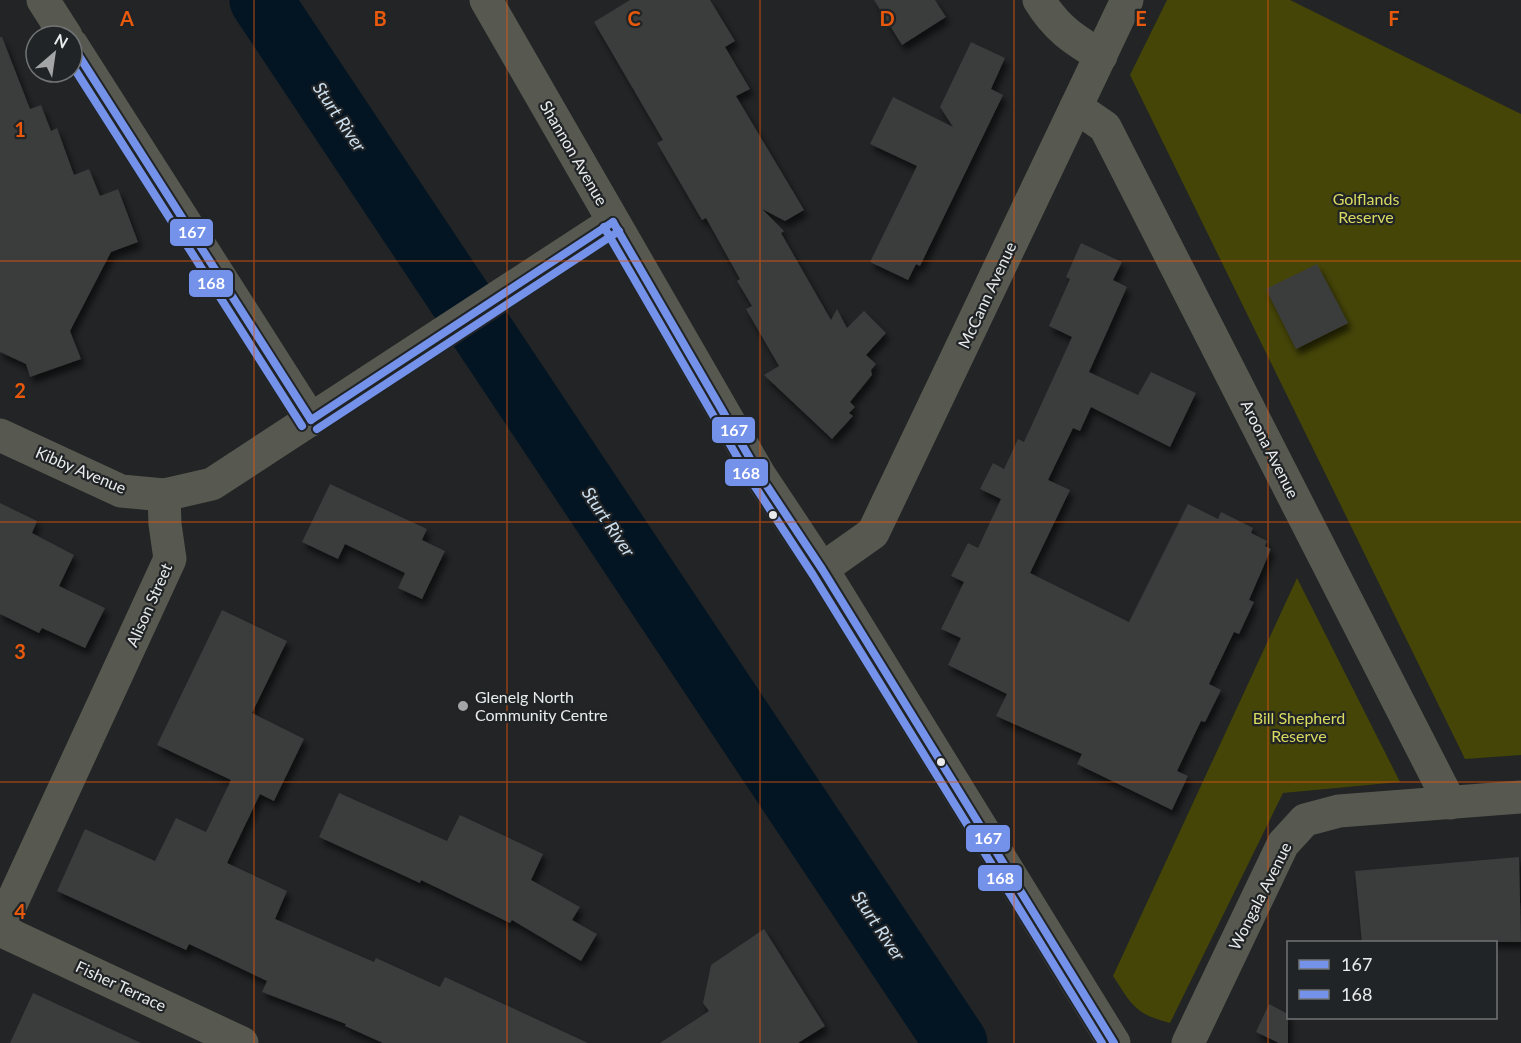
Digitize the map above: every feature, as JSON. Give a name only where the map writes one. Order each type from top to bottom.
[{"type":"street","points":[[43,0],[58,24]]},
{"type":"street","name":"Shannon Avenue","points":[[486,0],[759,474],[822,569],[1114,1043]]},
{"type":"street","points":[[1039,0],[1051,20],[1072,39],[1101,56]]},
{"type":"street","name":"McCann Avenue","points":[[822,569],[873,533],[1127,0]]},
{"type":"street","points":[[84,64],[311,420]]},
{"type":"street","name":"Aroona Avenue","points":[[1076,107],[1105,127],[1450,803]]},
{"type":"street","points":[[164,495],[212,484],[613,222]]},
{"type":"street","name":"Kibby Avenue","points":[[0,435],[121,490],[164,495]]},
{"type":"street","name":"Alison Street","points":[[0,929],[170,559],[164,495]]},
{"type":"street","name":"Wongala Avenue","points":[[1188,1043],[1283,844],[1305,820],[1340,811],[1521,797]]},
{"type":"street","name":"Fisher Terrace","points":[[0,929],[242,1043]]},
{"type":"green space","name":"Golflands Reserve","points":[[1167,0],[1290,0],[1521,114],[1521,755],[1465,759],[1130,75]]},
{"type":"green space","name":"Bill Shepherd Reserve","points":[[1297,578],[1400,782],[1283,793],[1170,1023],[1158,1020],[1136,1007],[1113,976]]},
{"type":"building","points":[[630,0],[710,0],[735,41],[725,47],[750,89],[736,96],[804,210],[785,221],[762,209],[784,231],[781,233],[831,320],[837,309],[847,328],[864,311],[886,333],[866,355],[876,364],[871,370],[872,375],[850,402],[855,407],[849,413],[853,416],[832,439],[764,375],[779,366],[746,309],[752,306],[737,281],[740,279],[706,218],[702,220],[657,143],[663,140],[594,22]]},
{"type":"building","points":[[874,0],[935,0],[946,17],[902,45]]},
{"type":"building","points":[[0,37],[2,37],[30,109],[41,105],[51,131],[57,128],[74,175],[89,169],[100,196],[118,189],[138,242],[111,252],[70,331],[81,359],[30,377],[26,364],[0,352]]},
{"type":"building","points":[[971,42],[1005,58],[991,89],[1003,95],[920,266],[916,264],[908,280],[870,262],[917,166],[870,144],[893,97],[953,127],[940,107]]},
{"type":"building","points":[[1081,243],[1122,262],[1113,280],[1127,287],[1089,372],[1138,395],[1151,372],[1196,393],[1170,447],[1091,407],[1080,431],[1073,428],[1048,480],[1070,490],[1030,573],[1129,622],[1188,504],[1218,519],[1221,512],[1253,528],[1251,533],[1267,541],[1265,546],[1271,549],[1249,600],[1254,602],[1239,634],[1234,632],[1209,684],[1221,690],[1205,722],[1201,721],[1177,771],[1188,776],[1172,810],[1077,764],[1082,754],[996,716],[1007,694],[948,665],[961,638],[941,629],[964,582],[951,576],[968,543],[978,548],[1001,499],[980,489],[993,463],[1004,469],[1018,439],[1024,442],[1072,337],[1049,326],[1070,279],[1066,277]]},
{"type":"building","points":[[1317,264],[1348,323],[1296,349],[1266,289]]},
{"type":"building","points":[[330,484],[427,529],[422,540],[445,551],[422,599],[398,588],[405,573],[345,544],[338,559],[302,542]]},
{"type":"building","points":[[0,503],[37,521],[32,533],[74,555],[59,586],[105,608],[85,648],[42,628],[39,633],[0,614]]},
{"type":"building","points":[[222,610],[287,641],[252,713],[304,739],[274,801],[260,794],[227,863],[287,891],[275,919],[374,962],[376,958],[440,987],[445,977],[588,1043],[383,1043],[345,1026],[346,1024],[262,992],[267,981],[189,944],[186,950],[57,891],[85,829],[155,861],[176,818],[206,832],[231,780],[157,745]]},
{"type":"building","points":[[339,793],[447,841],[460,815],[543,854],[531,880],[580,907],[572,920],[597,934],[581,961],[512,920],[510,923],[421,880],[420,883],[319,837]]},
{"type":"building","points":[[1519,857],[1521,942],[1362,941],[1355,871]]},
{"type":"building","points":[[764,929],[825,1026],[798,1043],[660,1043],[709,1011],[703,1003],[711,965]]},
{"type":"building","points":[[33,993],[141,1043],[10,1043]]},
{"type":"building","points":[[1269,1004],[1287,1013],[1288,1043],[1279,1043],[1256,1032]]},
{"type":"waterway","name":"Sturt River","points":[[261,0],[956,1043]]},
{"type":"transit line","name":"167","points":[[84,64],[311,420]]},
{"type":"transit line","name":"168","points":[[84,84],[302,426]]},
{"type":"transit line","name":"167","points":[[613,222],[759,474],[822,569],[1114,1043]]},
{"type":"transit line","name":"167","points":[[311,420],[613,222]]},
{"type":"transit line","name":"168","points":[[604,227],[750,479],[813,575],[1102,1043]]},
{"type":"transit line","name":"168","points":[[317,429],[619,231]]},
{"type":"place","name":"Glenelg North Community Centre","points":[[463,706]]}]
